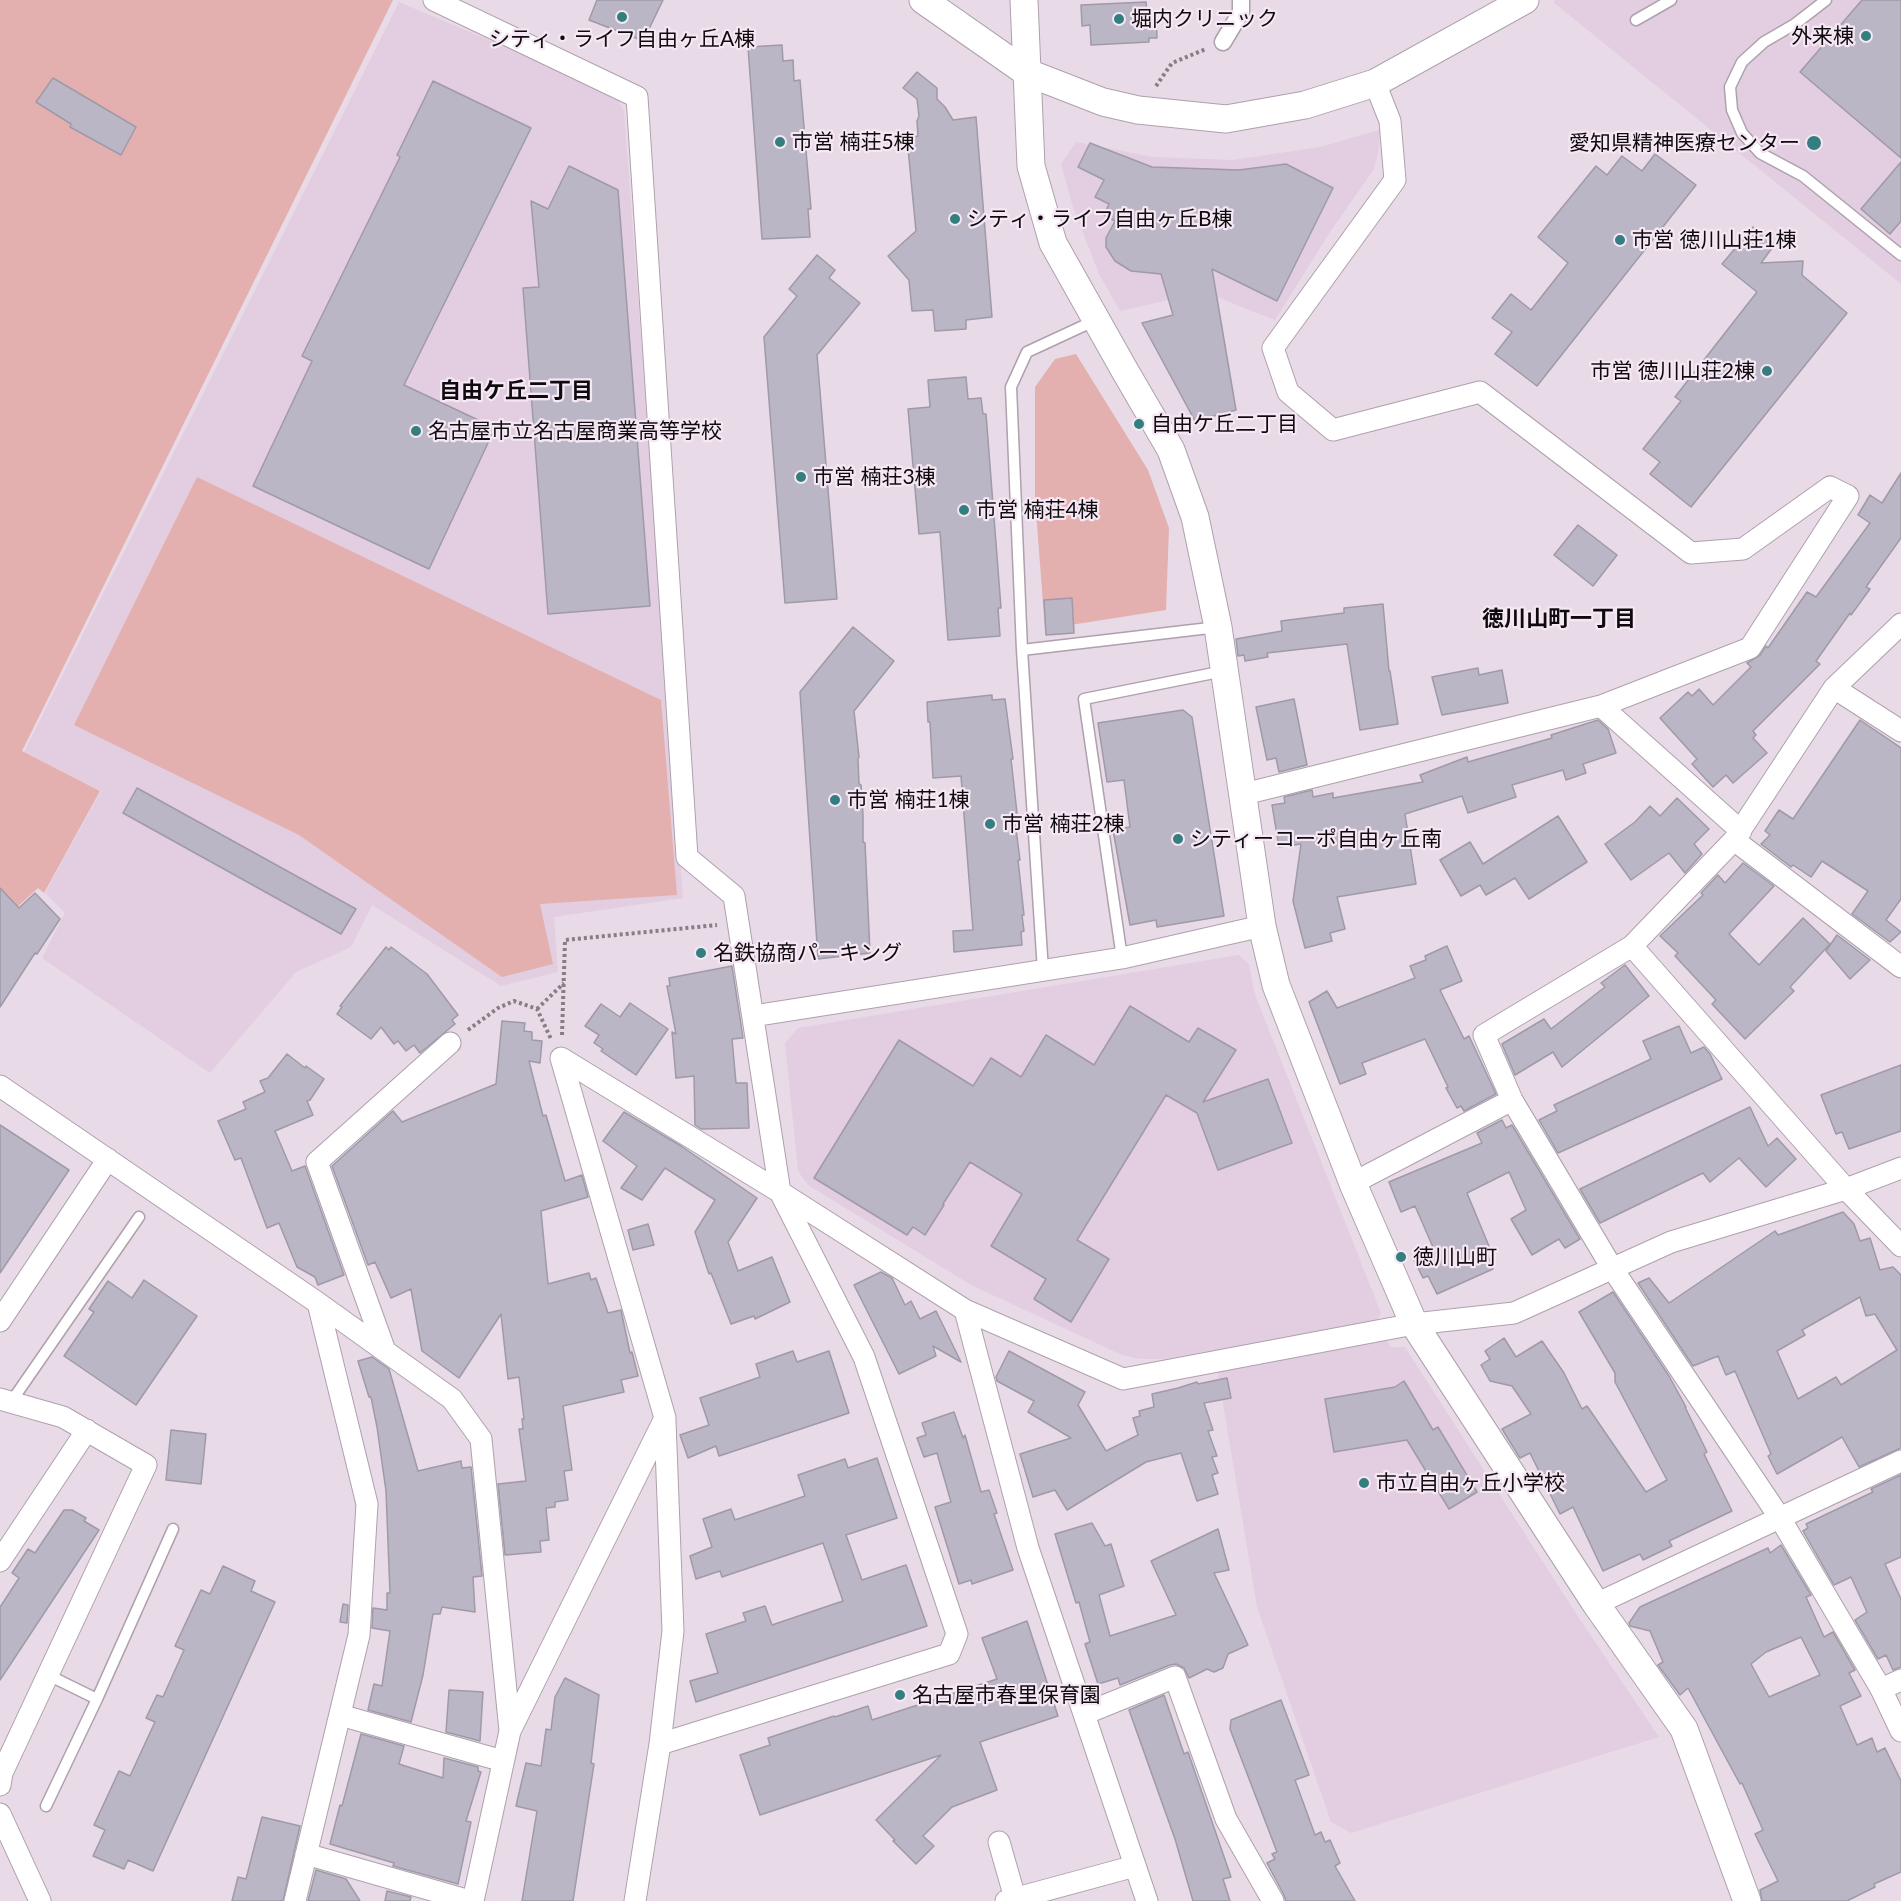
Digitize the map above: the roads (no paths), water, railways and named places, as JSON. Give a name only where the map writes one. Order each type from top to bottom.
[{"type":"street","points":[[434,0],[637,97],[687,857],[734,896],[780,1192],[864,1358],[957,1634],[949,1654],[660,1744]]},
{"type":"street","points":[[923,0],[1026,72],[1104,102],[1138,110],[1226,119],[1305,105],[1375,83],[1525,0]]},
{"type":"street","points":[[1024,0],[1031,166],[1053,243],[1172,450],[1195,517],[1218,627],[1263,926],[1276,985],[1353,1183],[1414,1324],[1596,1604],[1684,1729],[1744,1900]]},
{"type":"street","points":[[1223,42],[1241,12],[1241,0]]},
{"type":"street","points":[[1244,794],[1601,706],[1750,648],[1848,496],[1830,487],[1743,549],[1691,553],[1480,392],[1333,430],[1288,392],[1273,348],[1395,180],[1390,121],[1375,83]]},
{"type":"street","points":[[1901,624],[1834,688],[1737,835],[1632,946],[1484,1035],[1512,1100],[1612,1268],[1780,1518],[1881,1689],[1901,1731]]},
{"type":"street","points":[[1834,688],[1901,731]]},
{"type":"street","points":[[1601,706],[1737,835],[1901,967]]},
{"type":"street","points":[[753,1017],[1122,958],[1263,926]]},
{"type":"street","points":[[1632,946],[1846,1189],[1901,1246]]},
{"type":"street","points":[[385,1351],[317,1162],[450,1043]]},
{"type":"street","points":[[635,1901],[660,1744],[673,1631],[665,1418],[561,1058],[780,1192],[965,1310],[1123,1379],[1414,1324],[1514,1313],[1671,1242],[1846,1189],[1901,1168]]},
{"type":"street","points":[[0,1086],[318,1304],[452,1399],[482,1439],[510,1731]]},
{"type":"street","points":[[1353,1183],[1512,1100]]},
{"type":"street","points":[[0,1320],[108,1160]]},
{"type":"street","points":[[294,1901],[359,1635],[367,1504],[318,1304]]},
{"type":"street","points":[[965,1310],[1028,1548],[1147,1901]]},
{"type":"street","points":[[1,1776],[146,1465],[63,1417],[5,1400]]},
{"type":"street","points":[[306,1854],[471,1901],[510,1731],[665,1418]]},
{"type":"street","points":[[0,1561],[87,1430]]},
{"type":"street","points":[[1596,1604],[1901,1461]]},
{"type":"street","points":[[1084,1714],[1175,1677],[1226,1819],[1273,1901]]},
{"type":"street","points":[[1881,1689],[1901,1680]]},
{"type":"street","points":[[340,1715],[503,1761]]},
{"type":"street","points":[[0,1814],[40,1901]]},
{"type":"street","points":[[999,1842],[1011,1900],[1135,1866]]},
{"type":"lane","points":[[1636,20],[1671,0]]},
{"type":"lane","points":[[1826,0],[1795,24],[1764,42],[1742,62],[1730,87],[1732,110],[1742,133],[1760,153],[1803,176],[1901,255]]},
{"type":"lane","points":[[1043,970],[1022,650],[1011,387],[1027,352],[1096,320]]},
{"type":"lane","points":[[1022,650],[1218,627]]},
{"type":"lane","points":[[1122,958],[1084,699],[1224,671]]},
{"type":"lane","points":[[5,1400],[139,1217]]},
{"type":"lane","points":[[46,1806],[98,1699],[173,1528]]},
{"type":"lane","points":[[48,1675],[98,1699]]},
{"type":"place","name":"シティ・ライフ自由ヶ丘A棟","points":[[622,17]]},
{"type":"place","name":"堀内クリニック","points":[[1119,19]]},
{"type":"place","name":"外来棟","points":[[1866,36]]},
{"type":"place","name":"市営 楠荘5棟","points":[[780,142]]},
{"type":"place","name":"愛知県精神医療センター","points":[[1814,143]]},
{"type":"place","name":"シティ・ライフ自由ヶ丘B棟","points":[[955,219]]},
{"type":"place","name":"市営 徳川山荘1棟","points":[[1620,240]]},
{"type":"place","name":"市営 徳川山荘2棟","points":[[1767,371]]},
{"type":"place","name":"自由ケ丘二丁目","points":[[1139,424]]},
{"type":"place","name":"名古屋市立名古屋商業高等学校","points":[[416,431]]},
{"type":"place","name":"市営 楠荘3棟","points":[[801,477]]},
{"type":"place","name":"市営 楠荘4棟","points":[[964,510]]},
{"type":"place","name":"市営 楠荘1棟","points":[[835,800]]},
{"type":"place","name":"市営 楠荘2棟","points":[[990,824]]},
{"type":"place","name":"シティーコーポ自由ヶ丘南","points":[[1178,839]]},
{"type":"place","name":"名鉄協商パーキング","points":[[701,953]]},
{"type":"place","name":"徳川山町","points":[[1401,1257]]},
{"type":"place","name":"市立自由ヶ丘小学校","points":[[1364,1483]]},
{"type":"place","name":"名古屋市春里保育園","points":[[900,1695]]},
{"type":"district","name":"自由ケ丘二丁目","points":[[516,391]]},
{"type":"district","name":"徳川山町一丁目","points":[[1559,619]]}]
